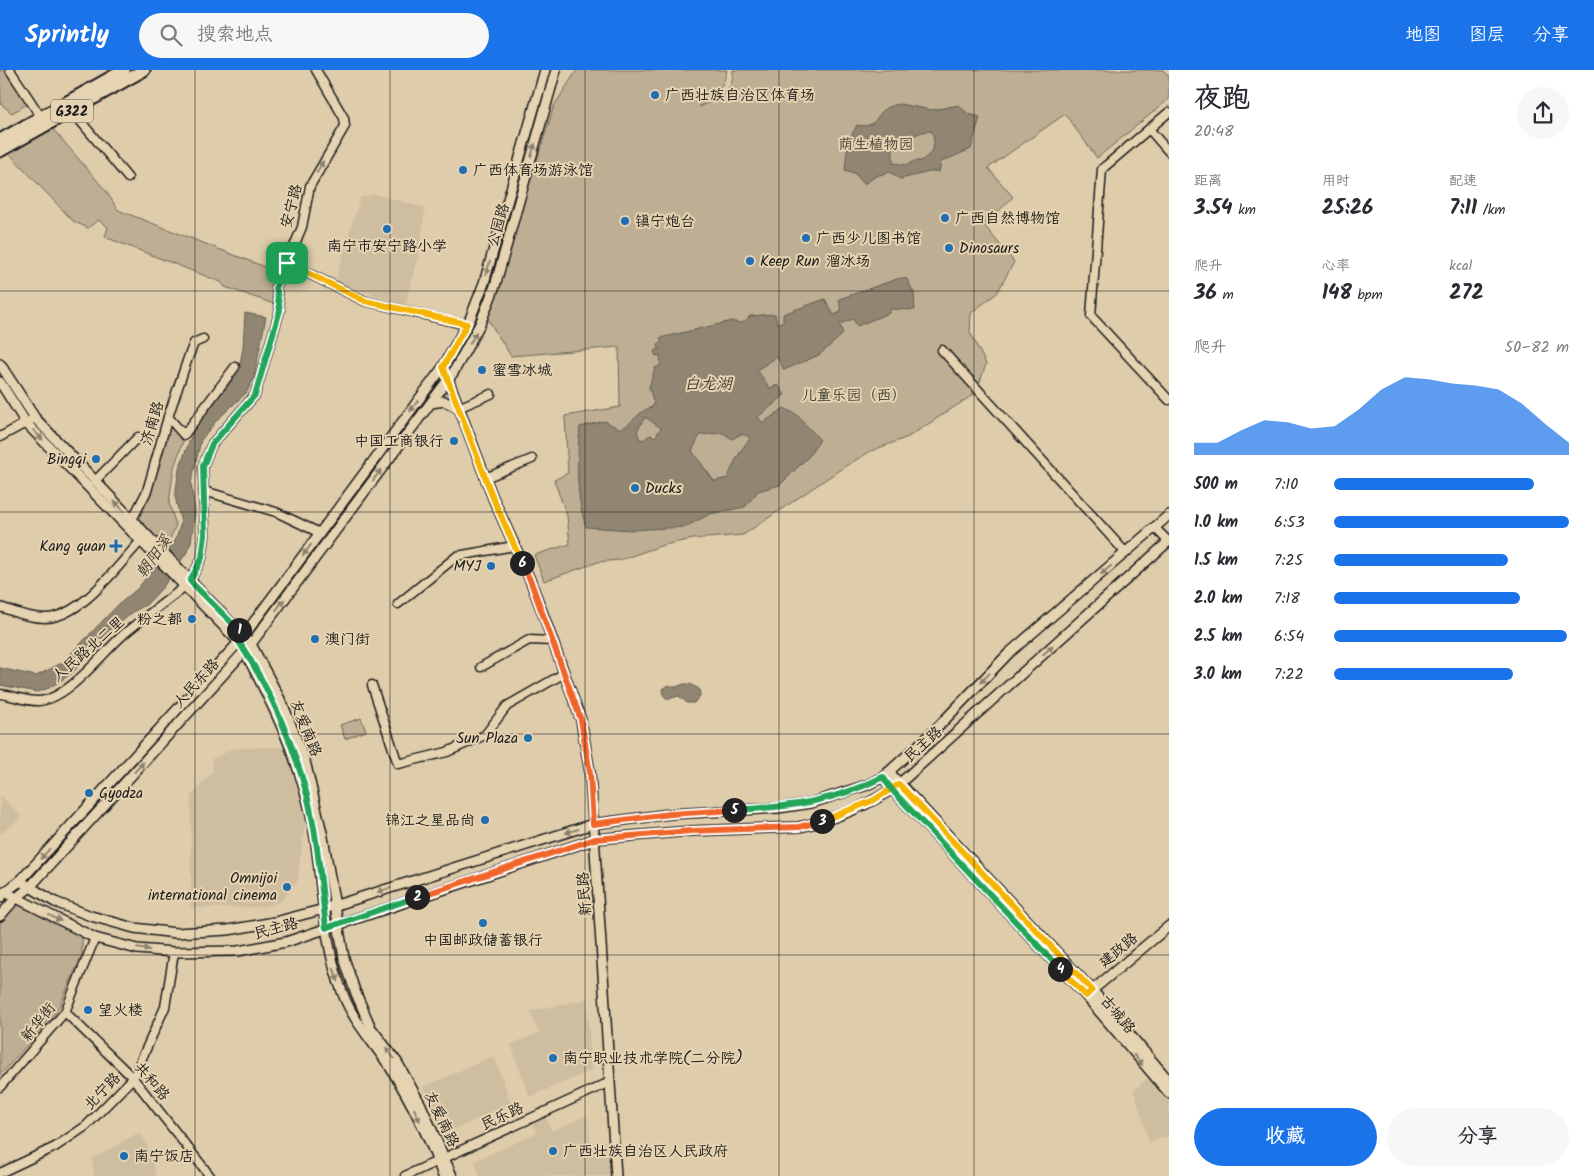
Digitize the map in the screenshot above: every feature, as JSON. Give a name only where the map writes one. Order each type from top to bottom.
[{"type":"highway","name":"G322","points":[[1,142],[37,111],[110,70]]},
{"type":"highway","points":[[1,142],[124,70]]},
{"type":"highway","points":[[1,142],[136,70]]},
{"type":"highway","name":"G322","points":[[1,142],[72,111],[144,70]]},
{"type":"main road","name":"公园路","points":[[443,367],[467,324],[484,283],[544,70]]},
{"type":"main road","name":"公园路","points":[[448,380],[480,324],[494,286],[556,70]]},
{"type":"main road","name":"友爱南路","points":[[0,364],[35,418],[132,520],[146,543]]},
{"type":"main road","name":"新民路","points":[[443,367],[485,478],[531,582],[581,720],[590,773],[616,1176]]},
{"type":"main road","name":"人民东路","points":[[2,893],[20,882],[241,638],[443,367]]},
{"type":"main road","name":"人民东路","points":[[0,916],[16,898],[29,888],[247,647],[448,380]]},
{"type":"main road","name":"友爱南路","points":[[0,382],[26,422],[241,638],[283,705],[305,761],[336,905],[344,958],[355,991],[371,1028],[397,1062],[412,1088],[442,1159],[443,1176]]},
{"type":"main road","points":[[430,403],[444,401],[458,408]]},
{"type":"main road","name":"民主路","points":[[20,882],[29,888],[91,916],[134,928],[176,933],[247,927],[275,922],[324,909],[593,824],[670,814],[792,806],[867,785],[886,774],[933,732],[1008,654],[1169,515]]},
{"type":"main road","name":"民主路","points":[[2,893],[16,898],[95,938],[137,949],[174,952],[238,951],[263,948],[286,942],[338,923],[595,839],[691,831],[799,827],[832,817],[874,800],[896,787],[1169,542]]},
{"type":"main road","name":"友爱南路","points":[[247,647],[296,760],[307,796],[315,837],[331,960],[343,996],[364,1033],[389,1067],[452,1176]]},
{"type":"main road","name":"古城路","points":[[886,774],[1169,1081]]},
{"type":"main road","name":"建政路","points":[[1089,993],[1169,926]]},
{"type":"main road","name":"古城路","points":[[1089,993],[1169,1093]]},
{"type":"street","points":[[10,70],[37,111]]},
{"type":"street","name":"安宁路","points":[[186,583],[202,558],[205,535],[203,466],[212,444],[255,395],[259,386],[280,310],[276,287],[302,227],[310,186],[328,152],[345,126],[344,118],[316,70]]},
{"type":"street","points":[[72,111],[128,178]]},
{"type":"street","points":[[1169,112],[1102,169],[1090,316],[1169,400]]},
{"type":"street","points":[[1150,129],[1169,152]]},
{"type":"street","points":[[287,263],[365,301],[467,324]]},
{"type":"street","name":"济南路","points":[[132,520],[146,491],[168,417],[194,343],[203,339]]},
{"type":"street","points":[[942,350],[1126,553]]},
{"type":"street","points":[[168,417],[184,435],[235,367]]},
{"type":"street","points":[[458,408],[491,394]]},
{"type":"street","points":[[0,437],[35,418]]},
{"type":"street","points":[[96,481],[138,437]]},
{"type":"street","points":[[485,478],[532,459]]},
{"type":"street","points":[[204,491],[276,512],[320,533]]},
{"type":"street","points":[[1155,528],[1169,542]]},
{"type":"street","points":[[0,607],[27,616],[46,618],[60,616],[77,608],[146,543]]},
{"type":"street","points":[[398,604],[457,556],[514,546]]},
{"type":"street","name":"人民路北二里","points":[[0,694],[37,701],[51,698],[72,684],[123,635],[186,583]]},
{"type":"street","points":[[481,667],[529,640],[552,641]]},
{"type":"street","points":[[372,685],[398,764],[447,752],[485,735],[507,706],[563,674]]},
{"type":"street","name":"新华街","points":[[0,1087],[65,1012],[95,938]]},
{"type":"street","name":"北宁路","points":[[0,1173],[55,1147],[86,1126],[133,1078],[165,1007],[174,952]]},
{"type":"street","name":"共和路","points":[[65,1012],[133,1078],[210,1176]]},
{"type":"street","name":"民乐路","points":[[405,1176],[610,1082]]},
{"type":"shaded area","name":"南宁市安宁路小学","points":[[375,194],[425,208],[420,250],[405,305],[335,282],[360,198]]},
{"type":"shaded area","points":[[282,747],[289,754],[307,811],[297,882],[280,902],[262,907],[191,908],[191,796],[213,771],[212,759],[234,748]]},
{"type":"shaded area","points":[[0,795],[22,817],[0,834]]},
{"type":"shaded area","name":"南宁职业技术学院(二分院)","points":[[587,999],[591,1071],[529,1097],[511,1044],[539,1033],[530,1011]]},
{"type":"shaded area","points":[[494,1056],[511,1103],[445,1134],[423,1087]]},
{"type":"shaded area","points":[[1149,1077],[1169,1102],[1169,1136],[1149,1142],[1134,1090]]},
{"type":"shaded area","name":"广西壮族自治区人民政府","points":[[588,1115],[590,1142],[609,1142],[611,1176],[479,1176],[475,1161],[537,1133],[532,1122],[545,1116],[552,1131]]},
{"type":"shaded area","name":"南宁饭店","points":[[140,1132],[150,1152],[156,1176],[94,1176],[92,1159]]},
{"type":"green space","points":[[0,70],[9,70],[29,103],[12,113],[1,104]]},
{"type":"green space","points":[[577,70],[727,70],[720,88],[699,107],[718,98],[727,90],[733,78],[733,70],[1163,70],[1169,76],[1169,99],[1097,158],[1065,114],[988,168],[1013,197],[984,225],[1014,262],[997,293],[971,313],[970,332],[986,364],[976,393],[908,437],[871,451],[844,467],[743,535],[693,539],[663,545],[620,560],[598,562],[544,581],[534,555],[570,544],[567,516],[554,480],[568,473],[565,416],[620,407],[619,347],[511,356],[487,318],[554,106]]},
{"type":"green space","points":[[52,128],[106,191],[118,210],[278,272],[274,304],[225,287],[221,282],[105,237],[108,227],[98,220],[88,228],[73,221],[9,153]]},
{"type":"green space","points":[[171,419],[185,436],[174,467],[169,503],[176,525],[165,550],[135,520]]},
{"type":"green space","points":[[361,718],[366,731],[345,739],[340,725]]},
{"type":"green space","points":[[17,905],[51,917],[82,937],[82,955],[60,1005],[52,1018],[0,1075],[0,923],[9,909]]},
{"type":"water","points":[[899,104],[932,110],[959,105],[968,114],[980,117],[971,149],[941,162],[939,172],[934,171],[900,179],[890,172],[876,176],[864,184],[854,173],[845,170],[848,142],[857,125],[869,125],[883,111]],"holes":[[[926,131],[931,131],[933,148],[921,161],[914,161],[907,165],[893,163],[893,148],[899,141]]]},
{"type":"water","name":"白龙湖","points":[[900,278],[907,279],[914,293],[915,310],[891,309],[889,313],[857,326],[853,319],[840,324],[843,333],[841,336],[819,355],[784,370],[777,357],[757,370],[770,388],[778,385],[785,395],[758,417],[763,423],[784,408],[796,414],[820,440],[809,456],[780,485],[758,491],[745,507],[710,514],[685,527],[631,530],[586,527],[578,490],[580,427],[604,421],[623,428],[642,412],[652,407],[654,404],[649,387],[655,368],[661,365],[660,355],[656,356],[654,351],[659,349],[658,344],[662,342],[660,338],[732,321],[742,323],[750,316],[775,314],[777,323],[783,322],[783,314],[825,299],[834,315],[841,312],[839,299]],"holes":[[[645,417],[661,428],[655,437],[650,435],[643,440],[639,438],[637,431]],[[723,433],[732,439],[741,434],[748,436],[750,439],[737,457],[728,478],[714,481],[692,451],[700,435]]]},
{"type":"water","points":[[245,313],[266,317],[254,377],[247,392],[217,420],[201,440],[191,483],[195,511],[191,542],[187,552],[163,587],[147,604],[133,612],[106,635],[71,674],[49,688],[37,692],[0,685],[0,668],[36,676],[62,663],[116,607],[138,588],[175,541],[181,523],[175,496],[179,469],[192,434],[211,401],[228,386],[239,369],[243,348]]},
{"type":"water","points":[[690,684],[699,689],[700,696],[694,703],[687,703],[679,696],[668,699],[664,696],[663,689],[667,685],[676,687]]},
{"type":"place","name":"广西壮族自治区体育场","points":[[655,95]]},
{"type":"place","name":"广西体育场游泳馆","points":[[463,170]]},
{"type":"place","name":"广西自然博物馆","points":[[945,218]]},
{"type":"place","name":"镇宁炮台","points":[[625,221]]},
{"type":"place","name":"南宁市安宁路小学","points":[[387,229]]},
{"type":"place","name":"广西少儿图书馆","points":[[806,238]]},
{"type":"place","name":"Dinosaurs","points":[[949,248]]},
{"type":"place","name":"Keep Run 溜冰场","points":[[750,261]]},
{"type":"place","name":"蜜雪冰城","points":[[482,370]]},
{"type":"place","name":"中国工商银行","points":[[454,441]]},
{"type":"place","name":"Bingqi","points":[[96,459]]},
{"type":"place","name":"Ducks","points":[[635,488]]},
{"type":"place","name":"Kang quan","points":[[116,546]]},
{"type":"place","name":"MYJ","points":[[491,566]]},
{"type":"place","name":"粉之都","points":[[192,619]]},
{"type":"place","name":"澳门街","points":[[315,639]]},
{"type":"place","name":"Sun Plaza","points":[[528,738]]},
{"type":"place","name":"Gyodza","points":[[89,793]]},
{"type":"place","name":"锦江之星品尚","points":[[485,820]]},
{"type":"place","name":"Omnijoi international cinema","points":[[287,887]]},
{"type":"place","name":"中国邮政储蓄银行","points":[[483,923]]},
{"type":"place","name":"望火楼","points":[[88,1010]]},
{"type":"place","name":"南宁职业技术学院(二分院)","points":[[553,1058]]},
{"type":"place","name":"广西壮族自治区人民政府","points":[[553,1151]]},
{"type":"place","name":"南宁饭店","points":[[124,1156]]},
{"type":"route","points":[[287,263],[276,287],[280,310],[262,377],[255,395],[212,444],[203,466],[205,535],[202,558],[190,581],[244,635],[239,642],[275,709],[296,760],[307,796],[315,837],[326,928],[595,839],[691,831],[799,827],[832,817],[874,800],[892,790],[899,784],[1092,990],[1086,996],[892,790],[883,777],[867,785],[811,803],[792,806],[670,814],[593,824],[590,773],[581,720],[531,582],[493,498],[443,367],[467,324],[365,301],[287,263]]},
{"type":"park label","name":"荫生植物园","points":[[876,144]]},
{"type":"park label","name":"儿童乐园（西）","points":[[854,395]]},
{"type":"water label","name":"朝阳溪","points":[[153,556]]}]
